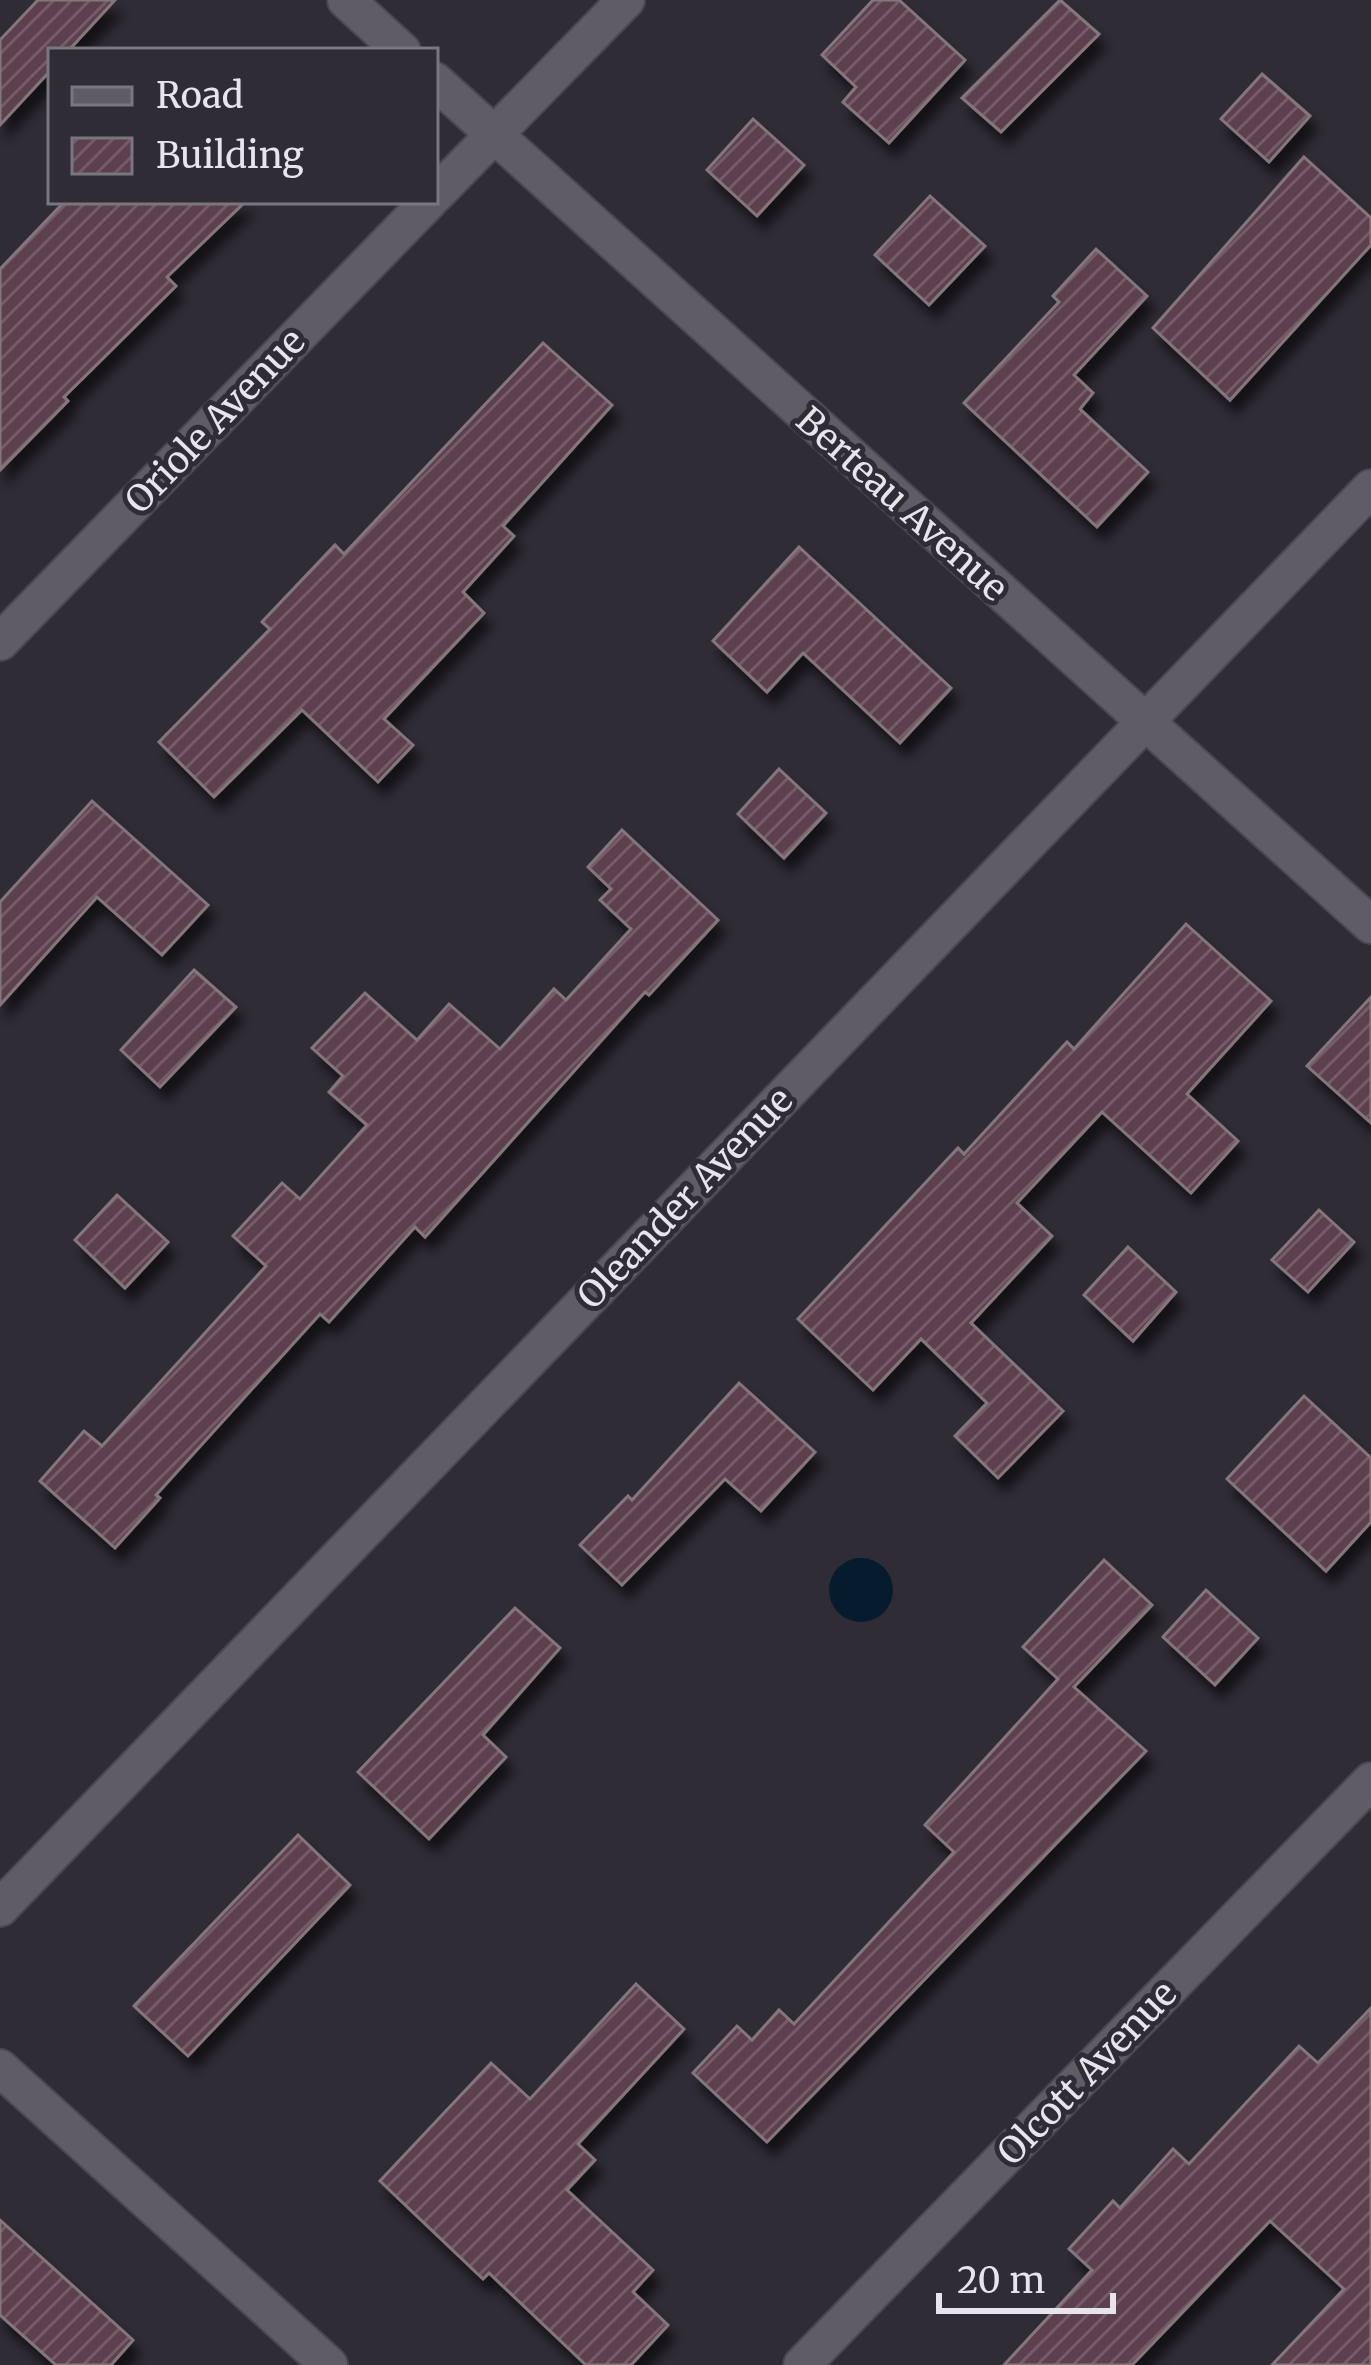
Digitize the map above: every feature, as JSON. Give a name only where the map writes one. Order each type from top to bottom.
[{"type":"street","points":[[346,0],[399,48]]},
{"type":"street","name":"Oriole Avenue","points":[[438,192],[626,0]]},
{"type":"street","name":"Berteau Avenue","points":[[438,83],[1371,926]]},
{"type":"street","name":"Oriole Avenue","points":[[0,641],[426,204]]},
{"type":"street","name":"Oleander Avenue","points":[[0,1908],[1371,488]]},
{"type":"street","name":"Olcott Avenue","points":[[802,2365],[1371,1781]]},
{"type":"street","points":[[0,2068],[329,2365]]},
{"type":"water","points":[[861,1558],[884,1567],[893,1590],[884,1613],[861,1622],[838,1613],[829,1590],[838,1567]]},
{"type":"building","points":[[38,0],[115,0],[71,48],[48,48],[48,73],[0,125],[0,40]]},
{"type":"building","points":[[873,0],[899,0],[965,60],[889,143],[843,102],[856,87],[822,55]]},
{"type":"building","points":[[1060,0],[1099,34],[1001,132],[962,98]]},
{"type":"building","points":[[1262,74],[1310,116],[1269,162],[1221,119]]},
{"type":"building","points":[[753,119],[804,165],[757,216],[707,170]]},
{"type":"building","points":[[1304,157],[1371,218],[1371,245],[1230,400],[1153,328]]},
{"type":"building","points":[[930,196],[985,246],[929,305],[875,255]]},
{"type":"building","points":[[62,204],[243,204],[167,277],[176,286],[64,397],[68,401],[0,470],[0,269]]},
{"type":"building","points":[[1096,249],[1147,296],[1074,375],[1093,393],[1080,409],[1148,472],[1097,527],[964,403],[1059,302],[1053,296]]},
{"type":"building","points":[[543,343],[612,405],[503,526],[514,536],[463,592],[484,613],[384,719],[413,745],[378,782],[302,710],[214,797],[159,742],[270,629],[262,622],[335,545],[344,554]]},
{"type":"building","points":[[799,547],[951,688],[900,743],[803,653],[767,692],[713,641]]},
{"type":"building","points":[[779,769],[826,813],[784,858],[738,814]]},
{"type":"building","points":[[92,801],[208,905],[162,955],[97,897],[0,1005],[0,902]]},
{"type":"building","points":[[622,830],[718,920],[649,995],[645,992],[425,1237],[415,1227],[329,1322],[320,1314],[156,1495],[160,1498],[115,1548],[40,1481],[84,1431],[102,1446],[266,1266],[233,1236],[282,1183],[300,1199],[367,1125],[329,1092],[343,1076],[312,1048],[365,993],[417,1040],[449,1004],[500,1049],[554,989],[566,1000],[631,929],[600,900],[611,889],[588,867]]},
{"type":"building","points":[[1186,924],[1271,1001],[1187,1094],[1238,1141],[1191,1193],[1102,1112],[1017,1203],[1052,1236],[971,1323],[1063,1411],[998,1478],[955,1436],[987,1403],[921,1339],[873,1390],[798,1319],[958,1148],[964,1154],[1067,1042],[1074,1049]]},
{"type":"building","points":[[194,970],[236,1007],[160,1087],[121,1050]]},
{"type":"building","points":[[1371,997],[1371,1123],[1307,1066]]},
{"type":"building","points":[[117,1195],[168,1242],[125,1288],[75,1240]]},
{"type":"building","points":[[1319,1210],[1354,1242],[1308,1292],[1272,1260]]},
{"type":"building","points":[[1128,1247],[1176,1292],[1133,1341],[1084,1295]]},
{"type":"building","points":[[739,1383],[815,1452],[761,1511],[725,1479],[622,1585],[580,1545],[628,1496],[632,1500]]},
{"type":"building","points":[[1304,1396],[1371,1458],[1371,1522],[1326,1571],[1227,1479]]},
{"type":"building","points":[[1104,1560],[1152,1605],[1074,1687],[1146,1751],[767,2142],[693,2073],[737,2026],[752,2040],[779,2010],[794,2024],[954,1852],[925,1825],[1058,1679],[1023,1647]]},
{"type":"building","points":[[1206,1590],[1258,1638],[1215,1685],[1163,1637]]},
{"type":"building","points":[[515,1608],[560,1648],[483,1735],[506,1757],[429,1839],[358,1772]]},
{"type":"building","points":[[298,1835],[350,1885],[188,2056],[134,2006]]},
{"type":"building","points":[[636,1984],[684,2029],[578,2144],[595,2160],[567,2190],[653,2270],[633,2292],[668,2325],[631,2365],[586,2365],[489,2273],[483,2279],[380,2181],[491,2063],[530,2099]]},
{"type":"building","points":[[1371,2008],[1371,2365],[1272,2365],[1344,2289],[1270,2221],[1132,2365],[1004,2365],[1092,2270],[1069,2249],[1113,2201],[1120,2208],[1173,2149],[1189,2164],[1299,2046],[1318,2063]]},
{"type":"building","points":[[0,2220],[133,2340],[111,2365],[56,2365],[0,2315]]}]
